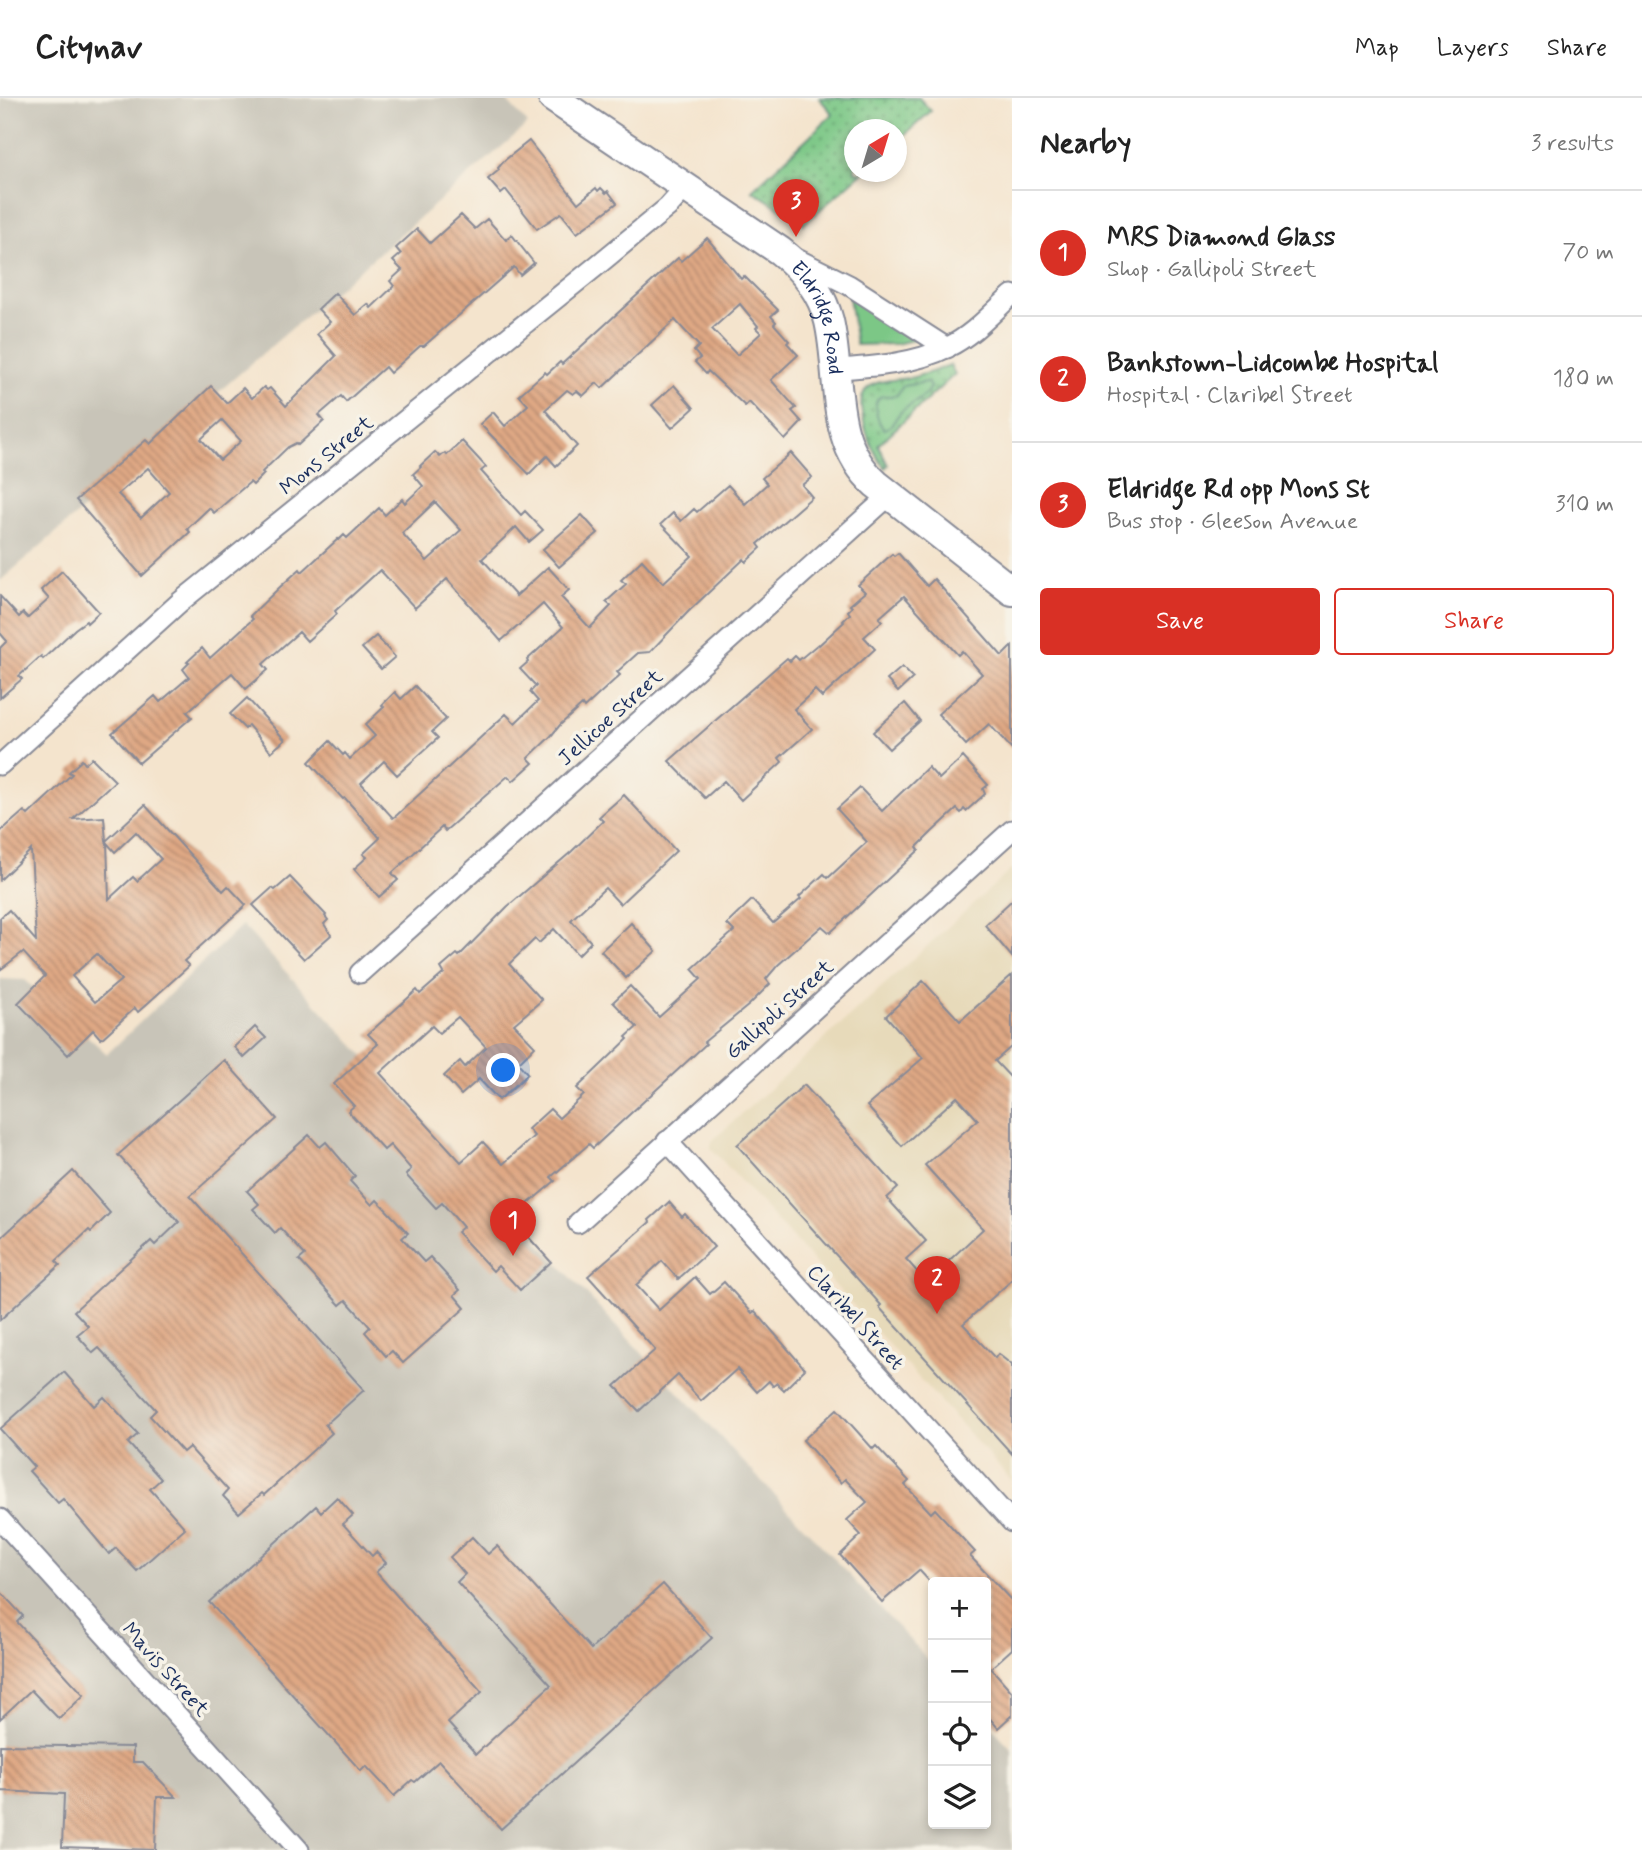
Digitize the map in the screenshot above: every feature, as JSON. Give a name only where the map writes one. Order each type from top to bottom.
[{"type":"street","name":"Eldridge Road","points":[[553,98],[780,251],[800,269],[820,299],[829,320],[840,419],[847,444],[858,466],[890,495],[1012,591]]},
{"type":"street","name":"Mons Street","points":[[0,765],[180,602],[594,268],[668,206],[685,188]]},
{"type":"street","points":[[780,251],[849,285],[947,348]]},
{"type":"street","points":[[835,369],[907,360],[947,348],[966,337],[1012,295]]},
{"type":"street","name":"Jellicoe Street","points":[[360,973],[890,495]]},
{"type":"street","name":"Gallipoli Street","points":[[578,1223],[1012,830]]},
{"type":"street","name":"Claribel Street","points":[[667,1141],[1012,1522]]},
{"type":"street","name":"Mavis Street","points":[[0,1520],[299,1850]]},
{"type":"shaded area","points":[[0,98],[504,98],[528,124],[0,581]]},
{"type":"shaded area","points":[[1012,869],[1012,1481],[711,1148],[712,1141]]},
{"type":"shaded area","points":[[242,925],[928,1660],[928,1829],[991,1829],[991,1726],[1012,1749],[1012,1850],[0,1850],[0,979],[25,980],[107,1054]]},
{"type":"green space","points":[[819,98],[919,98],[931,111],[907,133],[907,119],[844,119],[844,182],[852,182],[804,224],[752,190],[833,114]]},
{"type":"green space","points":[[849,297],[913,337],[913,340],[896,344],[856,345]]},
{"type":"green space","points":[[950,365],[955,374],[878,445],[888,465],[885,468],[866,432],[861,405],[863,395],[867,389],[882,381],[914,377]]},
{"type":"green space","points":[[927,382],[930,387],[923,396],[904,410],[892,425],[884,429],[876,413],[877,400],[882,396],[897,395],[903,386]]},
{"type":"building","points":[[529,141],[578,203],[596,188],[598,191],[601,188],[606,193],[608,191],[617,203],[577,233],[561,213],[537,229],[506,190],[501,194],[488,179],[499,170],[505,160]]},
{"type":"building","points":[[461,215],[475,229],[487,219],[506,240],[512,235],[534,263],[520,275],[514,267],[390,373],[385,367],[346,402],[341,396],[319,415],[324,421],[298,445],[296,443],[288,447],[262,472],[264,474],[253,485],[250,482],[214,513],[209,508],[187,529],[190,532],[142,576],[76,500],[146,440],[150,444],[211,386],[227,403],[243,388],[252,398],[264,387],[267,390],[270,388],[286,406],[336,356],[317,334],[330,322],[318,309],[335,293],[355,315],[368,304],[371,308],[394,286],[390,281],[402,270],[393,261],[401,254],[396,248],[417,229],[430,243]],"holes":[[[222,420],[241,441],[220,460],[201,439]],[[148,468],[169,492],[141,518],[118,494]]]},
{"type":"building","points":[[707,238],[741,279],[744,276],[778,310],[771,316],[776,322],[774,324],[798,355],[771,380],[796,408],[792,411],[802,422],[785,440],[749,402],[745,406],[695,362],[700,358],[694,351],[699,346],[675,320],[602,388],[597,383],[583,396],[577,391],[573,394],[567,390],[545,410],[577,446],[556,466],[547,456],[529,474],[480,424],[493,412],[505,426],[528,405],[519,395],[545,372],[547,374],[560,362],[562,364],[678,258],[681,261]],"holes":[[[740,304],[758,326],[756,328],[761,333],[737,355],[712,329]]]},
{"type":"building","points":[[674,385],[694,408],[672,428],[652,405]]},
{"type":"building","points":[[462,441],[486,467],[481,471],[521,515],[525,511],[543,530],[529,542],[516,527],[482,559],[516,596],[548,567],[569,590],[561,597],[590,628],[611,606],[606,602],[626,584],[621,580],[642,560],[663,583],[692,556],[661,524],[673,513],[681,521],[694,509],[697,512],[728,485],[745,504],[767,484],[762,478],[791,453],[812,477],[802,485],[812,497],[758,544],[761,548],[746,562],[744,559],[650,652],[638,653],[617,672],[620,675],[584,708],[582,705],[560,725],[528,758],[533,763],[513,781],[508,776],[445,831],[442,827],[392,873],[398,880],[379,897],[354,869],[367,857],[363,854],[380,838],[309,762],[330,741],[350,759],[375,736],[365,725],[384,707],[382,705],[395,692],[401,699],[415,686],[446,719],[432,732],[438,738],[397,775],[384,761],[361,783],[393,818],[506,714],[515,723],[538,701],[530,692],[536,686],[520,669],[563,627],[543,604],[501,641],[447,579],[415,608],[380,570],[307,641],[299,632],[263,664],[268,670],[246,689],[232,673],[187,712],[192,717],[139,763],[112,733],[155,696],[160,702],[189,677],[183,669],[202,648],[210,658],[253,619],[250,616],[280,587],[300,569],[302,572],[338,539],[344,535],[347,538],[379,508],[385,515],[402,499],[405,503],[423,486],[413,474],[420,466],[435,452],[440,457],[445,453],[447,455]],"holes":[[[435,502],[461,530],[427,561],[402,533]]]},
{"type":"building","points":[[582,515],[598,533],[559,567],[543,549]]},
{"type":"building","points":[[898,553],[927,586],[934,579],[1002,656],[1012,646],[1012,749],[989,724],[966,745],[938,714],[982,674],[962,651],[958,655],[904,596],[879,618],[882,621],[864,637],[875,649],[822,697],[815,690],[794,709],[812,729],[779,758],[782,762],[741,800],[724,781],[705,798],[669,761],[787,658],[790,661],[795,656],[799,660],[819,645],[844,622],[850,614],[850,605],[865,592],[858,585],[892,554],[894,556]]},
{"type":"building","points":[[62,571],[99,612],[75,629],[43,659],[41,656],[19,676],[22,679],[0,698],[0,648],[7,641],[0,633],[0,596],[19,617],[23,613],[28,618],[49,599],[41,590]]},
{"type":"building","points":[[376,636],[395,657],[381,669],[362,648]]},
{"type":"building","points":[[902,667],[913,678],[898,692],[887,680]]},
{"type":"building","points":[[247,698],[285,740],[271,752],[248,725],[245,729],[230,714]]},
{"type":"building","points":[[905,703],[920,721],[889,749],[873,732]]},
{"type":"building","points":[[963,757],[988,785],[983,789],[985,794],[966,811],[964,809],[961,813],[957,809],[917,847],[919,850],[830,933],[822,926],[778,965],[766,979],[770,984],[749,1005],[704,1042],[706,1044],[593,1148],[589,1144],[551,1177],[555,1181],[511,1218],[551,1262],[520,1290],[498,1266],[493,1271],[457,1232],[463,1227],[442,1203],[436,1208],[406,1175],[411,1169],[390,1145],[384,1150],[348,1111],[354,1106],[334,1084],[378,1044],[368,1034],[417,990],[420,994],[444,973],[441,968],[457,954],[459,956],[507,907],[571,852],[603,821],[599,817],[624,795],[676,851],[620,904],[605,888],[571,920],[591,942],[578,955],[554,929],[539,943],[535,939],[509,964],[542,1000],[514,1024],[535,1046],[518,1063],[528,1074],[499,1100],[479,1079],[461,1095],[444,1076],[460,1061],[465,1067],[486,1047],[458,1017],[439,1033],[432,1026],[380,1073],[461,1162],[483,1142],[503,1164],[534,1136],[528,1129],[550,1109],[559,1118],[584,1095],[577,1088],[637,1027],[613,1002],[630,986],[659,1017],[701,979],[692,969],[734,931],[727,924],[752,900],[773,923],[824,874],[828,878],[867,842],[837,809],[860,788],[882,811],[928,767],[939,779]]},
{"type":"building","points":[[92,758],[115,781],[73,819],[104,817],[106,841],[145,805],[223,891],[228,886],[246,905],[184,961],[189,966],[138,1012],[135,1008],[101,1039],[93,1030],[68,1055],[18,1003],[45,976],[23,952],[0,970],[0,918],[9,910],[36,941],[31,850],[0,880],[0,832],[24,811],[28,815],[72,774],[69,772],[82,760],[85,764]],"holes":[[[136,832],[161,859],[137,881],[133,877],[109,899],[107,843],[115,852]],[[97,954],[121,980],[95,1002],[72,976]]]},
{"type":"building","points":[[290,877],[326,915],[328,920],[324,924],[331,935],[304,959],[253,905]]},
{"type":"building","points":[[1012,900],[1012,957],[985,925]]},
{"type":"building","points":[[631,923],[656,951],[626,978],[601,951]]},
{"type":"building","points":[[1012,975],[1012,1046],[995,1061],[1012,1079],[1012,1280],[963,1324],[995,1358],[998,1354],[1012,1365],[1012,1454],[737,1145],[804,1085],[898,1188],[887,1198],[926,1241],[906,1259],[926,1282],[983,1229],[925,1165],[978,1120],[957,1097],[902,1146],[867,1106],[923,1058],[886,1016],[923,981],[960,1021]]},
{"type":"building","points":[[255,1027],[266,1038],[244,1058],[234,1047]]},
{"type":"building","points":[[224,1060],[277,1119],[190,1196],[364,1390],[325,1425],[332,1433],[264,1495],[262,1493],[239,1513],[223,1496],[228,1490],[189,1447],[183,1452],[150,1416],[156,1410],[99,1348],[93,1353],[77,1335],[88,1326],[74,1311],[151,1241],[155,1245],[179,1222],[118,1155]]},
{"type":"building","points":[[309,1135],[320,1147],[326,1142],[355,1176],[350,1181],[372,1205],[377,1200],[408,1233],[402,1238],[424,1262],[430,1257],[460,1290],[454,1295],[465,1308],[403,1363],[392,1351],[386,1356],[365,1332],[370,1327],[346,1300],[340,1305],[299,1260],[305,1255],[280,1228],[275,1233],[253,1209],[259,1204],[247,1191]]},
{"type":"building","points":[[73,1171],[110,1213],[56,1261],[60,1265],[0,1320],[0,1239]]},
{"type":"building","points":[[669,1202],[682,1217],[685,1214],[714,1247],[678,1279],[662,1261],[636,1285],[659,1310],[695,1277],[710,1294],[724,1282],[752,1313],[755,1311],[805,1369],[784,1390],[777,1383],[773,1386],[769,1381],[757,1392],[737,1369],[701,1401],[678,1375],[639,1411],[615,1386],[655,1350],[588,1276]]},
{"type":"building","points":[[64,1372],[94,1406],[104,1397],[138,1434],[128,1443],[161,1479],[150,1489],[185,1528],[137,1571],[116,1548],[109,1554],[63,1499],[58,1503],[29,1471],[34,1467],[0,1429]]},
{"type":"building","points":[[837,1409],[873,1449],[876,1446],[909,1481],[905,1485],[931,1513],[935,1509],[975,1552],[970,1556],[990,1577],[928,1577],[928,1580],[919,1570],[882,1602],[840,1555],[861,1535],[847,1520],[867,1502],[845,1479],[841,1483],[803,1440]]},
{"type":"building","points":[[337,1497],[353,1515],[343,1524],[372,1556],[376,1552],[386,1563],[376,1572],[482,1692],[448,1723],[476,1754],[551,1685],[457,1582],[465,1574],[450,1557],[472,1537],[488,1554],[497,1546],[591,1649],[663,1584],[712,1638],[501,1829],[439,1761],[394,1796],[366,1766],[361,1771],[209,1602],[316,1506],[321,1512]]},
{"type":"building","points":[[991,1578],[1012,1601],[1012,1649],[991,1668]]},
{"type":"building","points":[[0,1591],[23,1616],[17,1622],[84,1695],[59,1719],[31,1690],[0,1719]]},
{"type":"building","points":[[991,1668],[1012,1692],[1012,1715],[998,1728],[991,1720]]},
{"type":"building","points":[[0,1745],[133,1747],[133,1762],[143,1762],[176,1797],[157,1797],[155,1850],[62,1847],[64,1794],[0,1791]]},
{"type":"place","name":"Eldridge Rd opp Mons St","points":[[796,237]]},
{"type":"place","name":"MRS Diamond Glass","points":[[513,1256]]},
{"type":"place","name":"Bankstown-Lidcombe Hospital","points":[[937,1314]]}]
